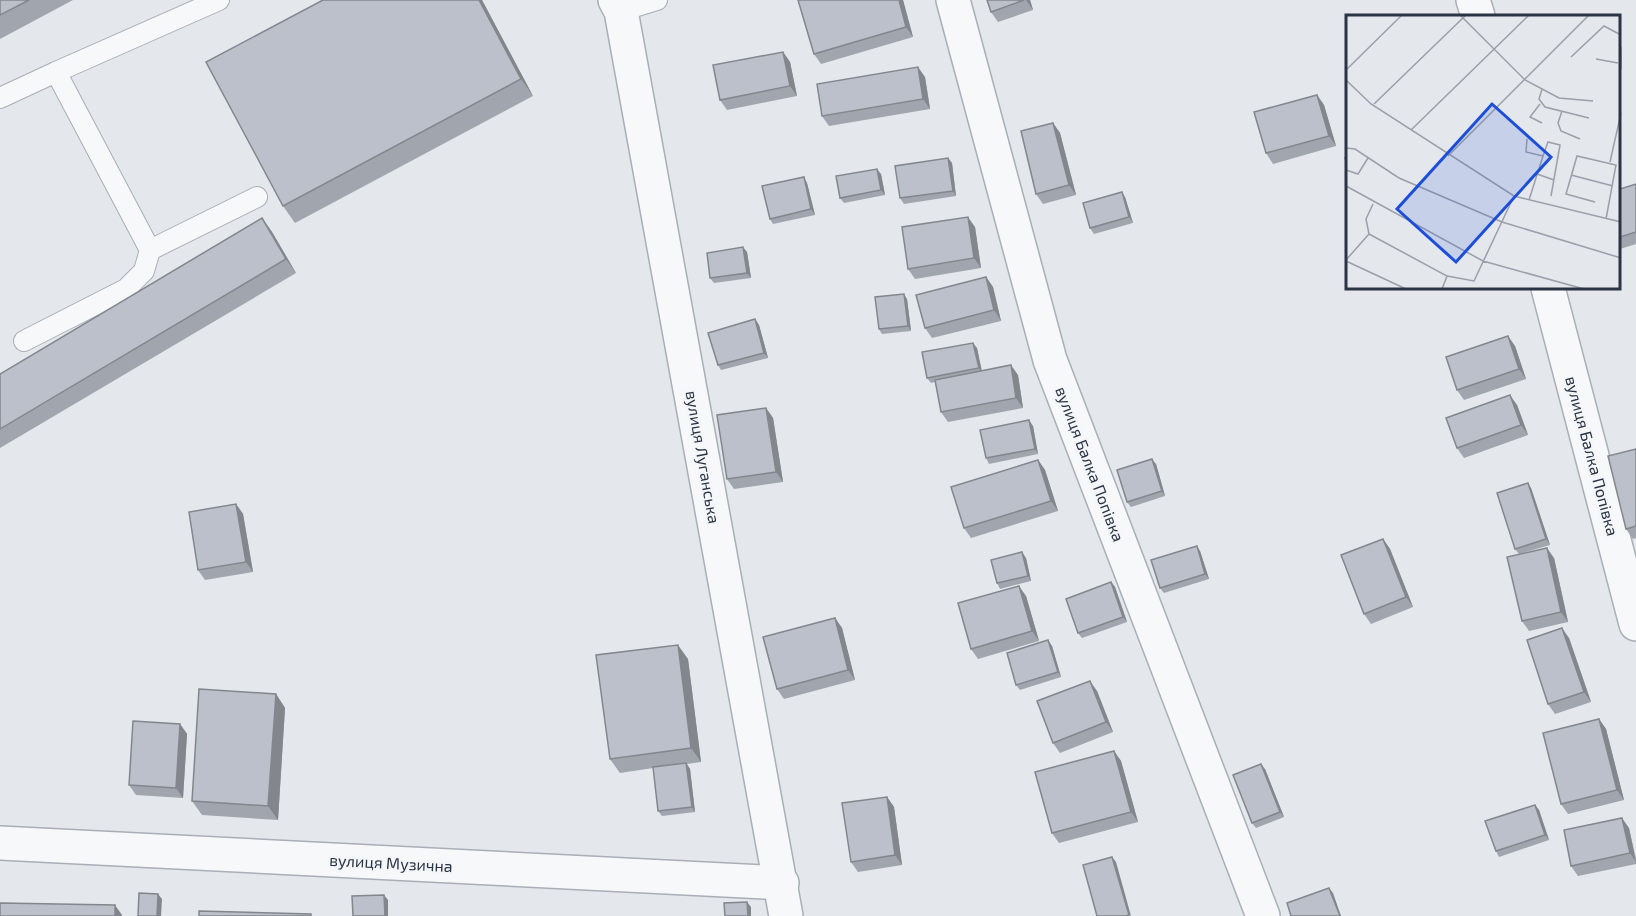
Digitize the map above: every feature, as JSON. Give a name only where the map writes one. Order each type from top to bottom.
[{"type":"street","name":"вулиця Балка Попівка","points":[[953,0],[1050,360],[1263,916]]},
{"type":"street","points":[[1473,0],[1478,15]]},
{"type":"street","name":"вулиця Луганська","points":[[618,5],[782,883],[786,916]]},
{"type":"street","name":"вулиця Балка Попівка","points":[[1549,290],[1636,624]]},
{"type":"street","name":"вулиця Музична","points":[[0,843],[782,883]]},
{"type":"lane","points":[[0,98],[219,0]]},
{"type":"lane","points":[[618,5],[657,0]]},
{"type":"lane","points":[[24,341],[126,289],[144,271],[150,250],[56,72]]},
{"type":"lane","points":[[150,250],[257,197]]},
{"type":"building","points":[[0,0],[29,0],[0,15]]},
{"type":"building","points":[[323,0],[479,0],[521,79],[283,206],[206,62]]},
{"type":"building","points":[[798,0],[899,0],[906,27],[814,54]]},
{"type":"building","points":[[987,0],[1024,0],[991,12]]},
{"type":"building","points":[[783,52],[790,86],[720,100],[713,65]]},
{"type":"building","points":[[918,67],[923,99],[822,116],[817,84]]},
{"type":"building","points":[[1317,95],[1329,136],[1266,153],[1254,112]]},
{"type":"building","points":[[1053,123],[1069,185],[1036,194],[1021,131]]},
{"type":"building","points":[[948,158],[953,191],[900,198],[895,166]]},
{"type":"building","points":[[877,169],[881,190],[840,198],[836,176]]},
{"type":"building","points":[[804,177],[811,209],[770,219],[762,186]]},
{"type":"building","points":[[1636,184],[1636,232],[1621,237],[1621,189]]},
{"type":"building","points":[[1122,192],[1129,217],[1090,228],[1083,203]]},
{"type":"building","points":[[968,217],[974,258],[908,269],[902,227]]},
{"type":"building","points":[[262,218],[286,259],[0,429],[0,374]]},
{"type":"building","points":[[743,247],[747,273],[710,278],[707,253]]},
{"type":"building","points":[[986,277],[994,310],[925,328],[916,295]]},
{"type":"building","points":[[904,294],[908,326],[879,329],[875,297]]},
{"type":"building","points":[[755,319],[764,353],[718,365],[708,333]]},
{"type":"building","points":[[1508,336],[1519,369],[1457,390],[1446,357]]},
{"type":"building","points":[[973,343],[979,368],[927,378],[922,352]]},
{"type":"building","points":[[1011,365],[1016,398],[941,412],[935,380]]},
{"type":"building","points":[[1510,395],[1521,425],[1457,448],[1446,418]]},
{"type":"building","points":[[766,408],[776,472],[727,479],[717,415]]},
{"type":"building","points":[[1029,420],[1035,449],[986,458],[980,430]]},
{"type":"building","points":[[1636,449],[1636,526],[1626,529],[1608,456]]},
{"type":"building","points":[[1152,459],[1162,491],[1127,502],[1117,470]]},
{"type":"building","points":[[1038,460],[1051,501],[964,528],[951,487]]},
{"type":"building","points":[[1528,483],[1546,539],[1515,549],[1497,493]]},
{"type":"building","points":[[236,504],[246,562],[198,570],[189,512]]},
{"type":"building","points":[[1383,539],[1406,597],[1364,614],[1341,555]]},
{"type":"building","points":[[1197,546],[1205,574],[1160,588],[1151,560]]},
{"type":"building","points":[[1547,548],[1561,612],[1522,621],[1507,557]]},
{"type":"building","points":[[1022,552],[1028,576],[997,583],[991,560]]},
{"type":"building","points":[[1111,582],[1123,617],[1078,633],[1066,599]]},
{"type":"building","points":[[1019,586],[1032,631],[971,649],[958,603]]},
{"type":"building","points":[[835,618],[848,670],[777,689],[763,637]]},
{"type":"building","points":[[1562,628],[1584,692],[1548,704],[1527,640]]},
{"type":"building","points":[[1048,640],[1058,672],[1016,685],[1007,653]]},
{"type":"building","points":[[678,645],[691,748],[610,759],[596,655]]},
{"type":"building","points":[[1090,681],[1106,722],[1053,743],[1037,701]]},
{"type":"building","points":[[199,689],[276,694],[268,806],[192,801]]},
{"type":"building","points":[[1599,719],[1617,790],[1561,804],[1543,733]]},
{"type":"building","points":[[133,721],[180,724],[176,788],[129,785]]},
{"type":"building","points":[[1114,751],[1131,812],[1052,833],[1035,772]]},
{"type":"building","points":[[686,763],[692,807],[658,811],[653,767]]},
{"type":"building","points":[[1261,764],[1280,812],[1252,823],[1233,775]]},
{"type":"building","points":[[887,797],[895,855],[851,862],[842,803]]},
{"type":"building","points":[[1535,805],[1545,835],[1496,851],[1485,821]]},
{"type":"building","points":[[1622,818],[1630,853],[1571,866],[1564,830]]},
{"type":"building","points":[[1112,857],[1129,915],[1097,916],[1083,865]]},
{"type":"building","points":[[1329,888],[1340,916],[1291,916],[1287,903]]},
{"type":"building","points":[[139,893],[158,894],[157,916],[138,916]]},
{"type":"building","points":[[384,895],[385,916],[353,916],[352,896]]},
{"type":"building","points":[[747,902],[748,916],[725,916],[724,903]]},
{"type":"building","points":[[0,903],[115,905],[115,916],[0,916]]},
{"type":"building","points":[[199,911],[311,914],[311,916],[199,916]]}]
